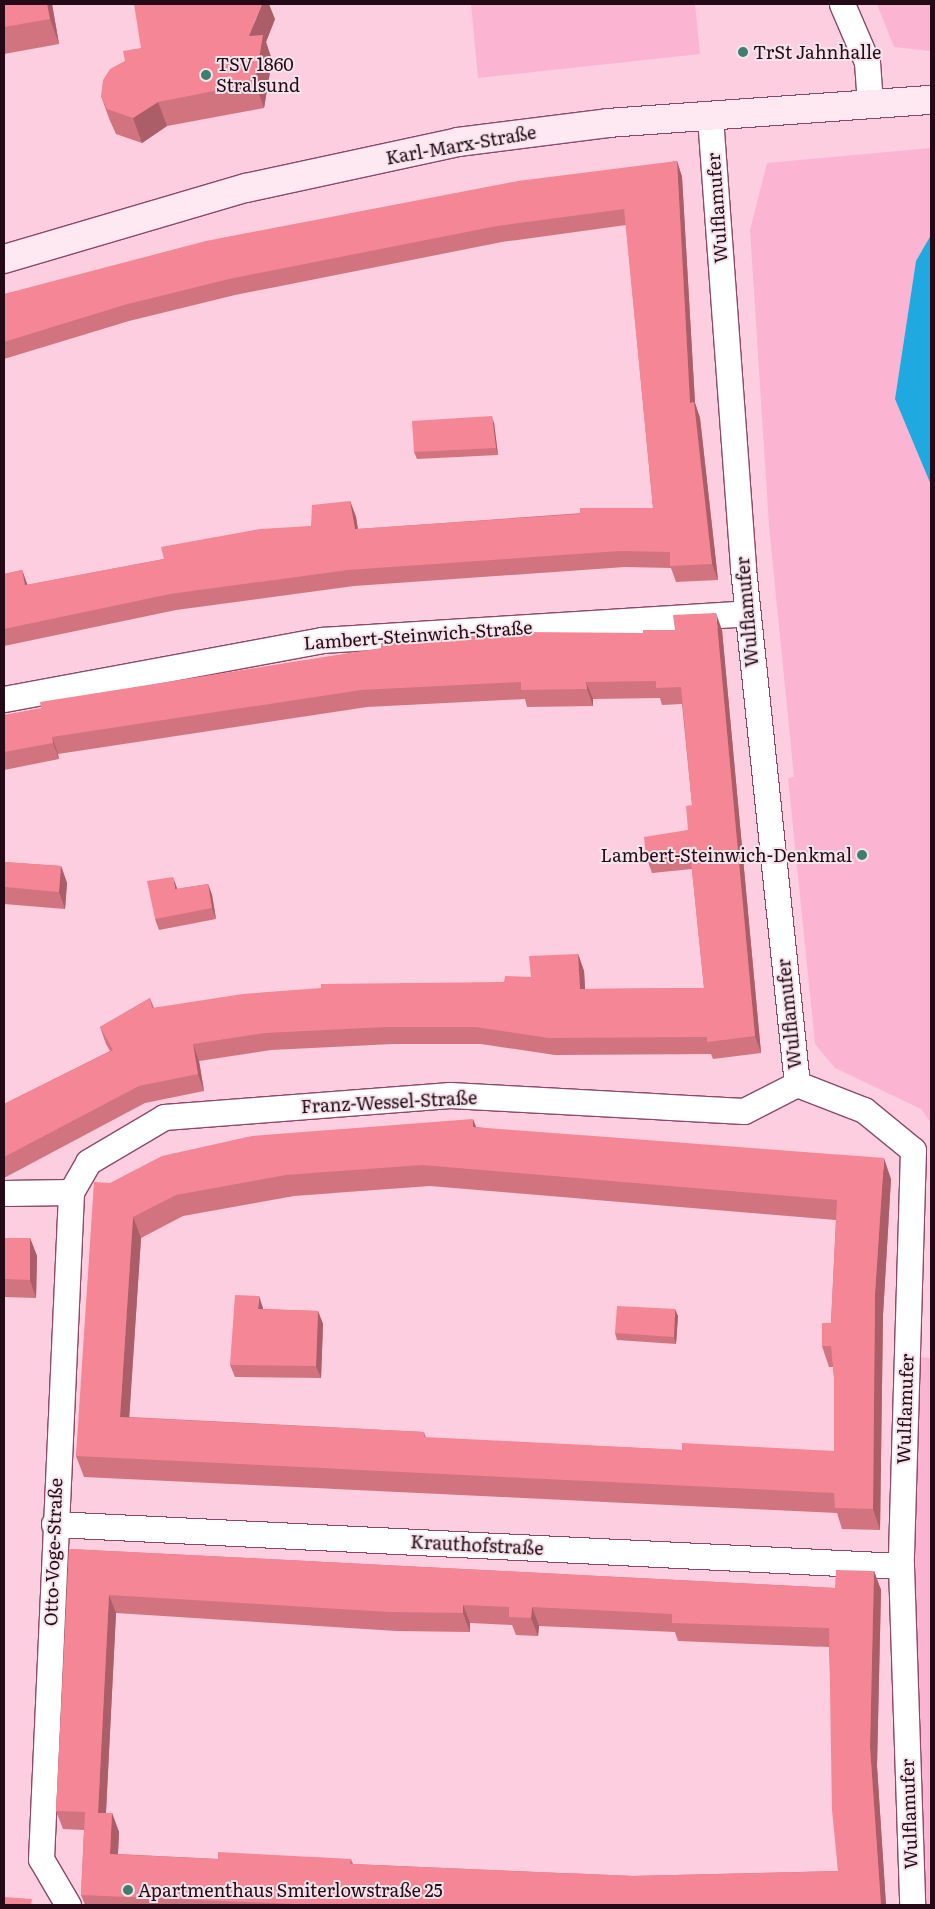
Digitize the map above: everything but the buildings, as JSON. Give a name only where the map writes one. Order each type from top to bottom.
[{"type":"main road","name":"Karl-Marx-Straße","points":[[4,259],[246,188],[458,142],[608,124],[931,100]]},
{"type":"street","points":[[842,4],[867,62],[870,104]]},
{"type":"street","name":"Wulflamufer","points":[[710,117],[747,613],[796,1084],[864,1110],[913,1150],[901,1566],[912,1905]]},
{"type":"street","name":"Lambert-Steinwich-Straße","points":[[4,699],[322,640],[747,613]]},
{"type":"street","name":"Franz-Wessel-Straße","points":[[71,1192],[88,1162],[164,1117],[450,1095],[744,1111],[796,1084]]},
{"type":"street","points":[[4,1193],[71,1192]]},
{"type":"street","name":"Otto-Voge-Straße","points":[[68,1905],[41,1860],[54,1524],[71,1192]]},
{"type":"street","name":"Krauthofstraße","points":[[54,1524],[901,1566]]},
{"type":"shaded area","points":[[471,4],[695,4],[700,54],[478,78]]},
{"type":"shaded area","points":[[877,4],[931,4],[931,51],[894,47]]},
{"type":"shaded area","points":[[931,148],[931,235],[916,261],[895,399],[931,485],[931,1123],[921,1109],[835,1068],[815,1044],[788,778],[794,777],[769,526],[750,230],[767,163]]},
{"type":"shaded area","points":[[917,1357],[931,1358],[931,1905],[919,1905],[901,1576]]},
{"type":"water","points":[[931,235],[931,485],[895,399],[916,261]]},
{"type":"place","name":"TrSt Jahnhalle","points":[[743,52]]},
{"type":"place","name":"TSV 1860 Stralsund","points":[[206,75]]},
{"type":"place","name":"Lambert-Steinwich-Denkmal","points":[[862,855]]},
{"type":"place","name":"Apartmenthaus Smiterlowstraße 25","points":[[128,1890]]}]
